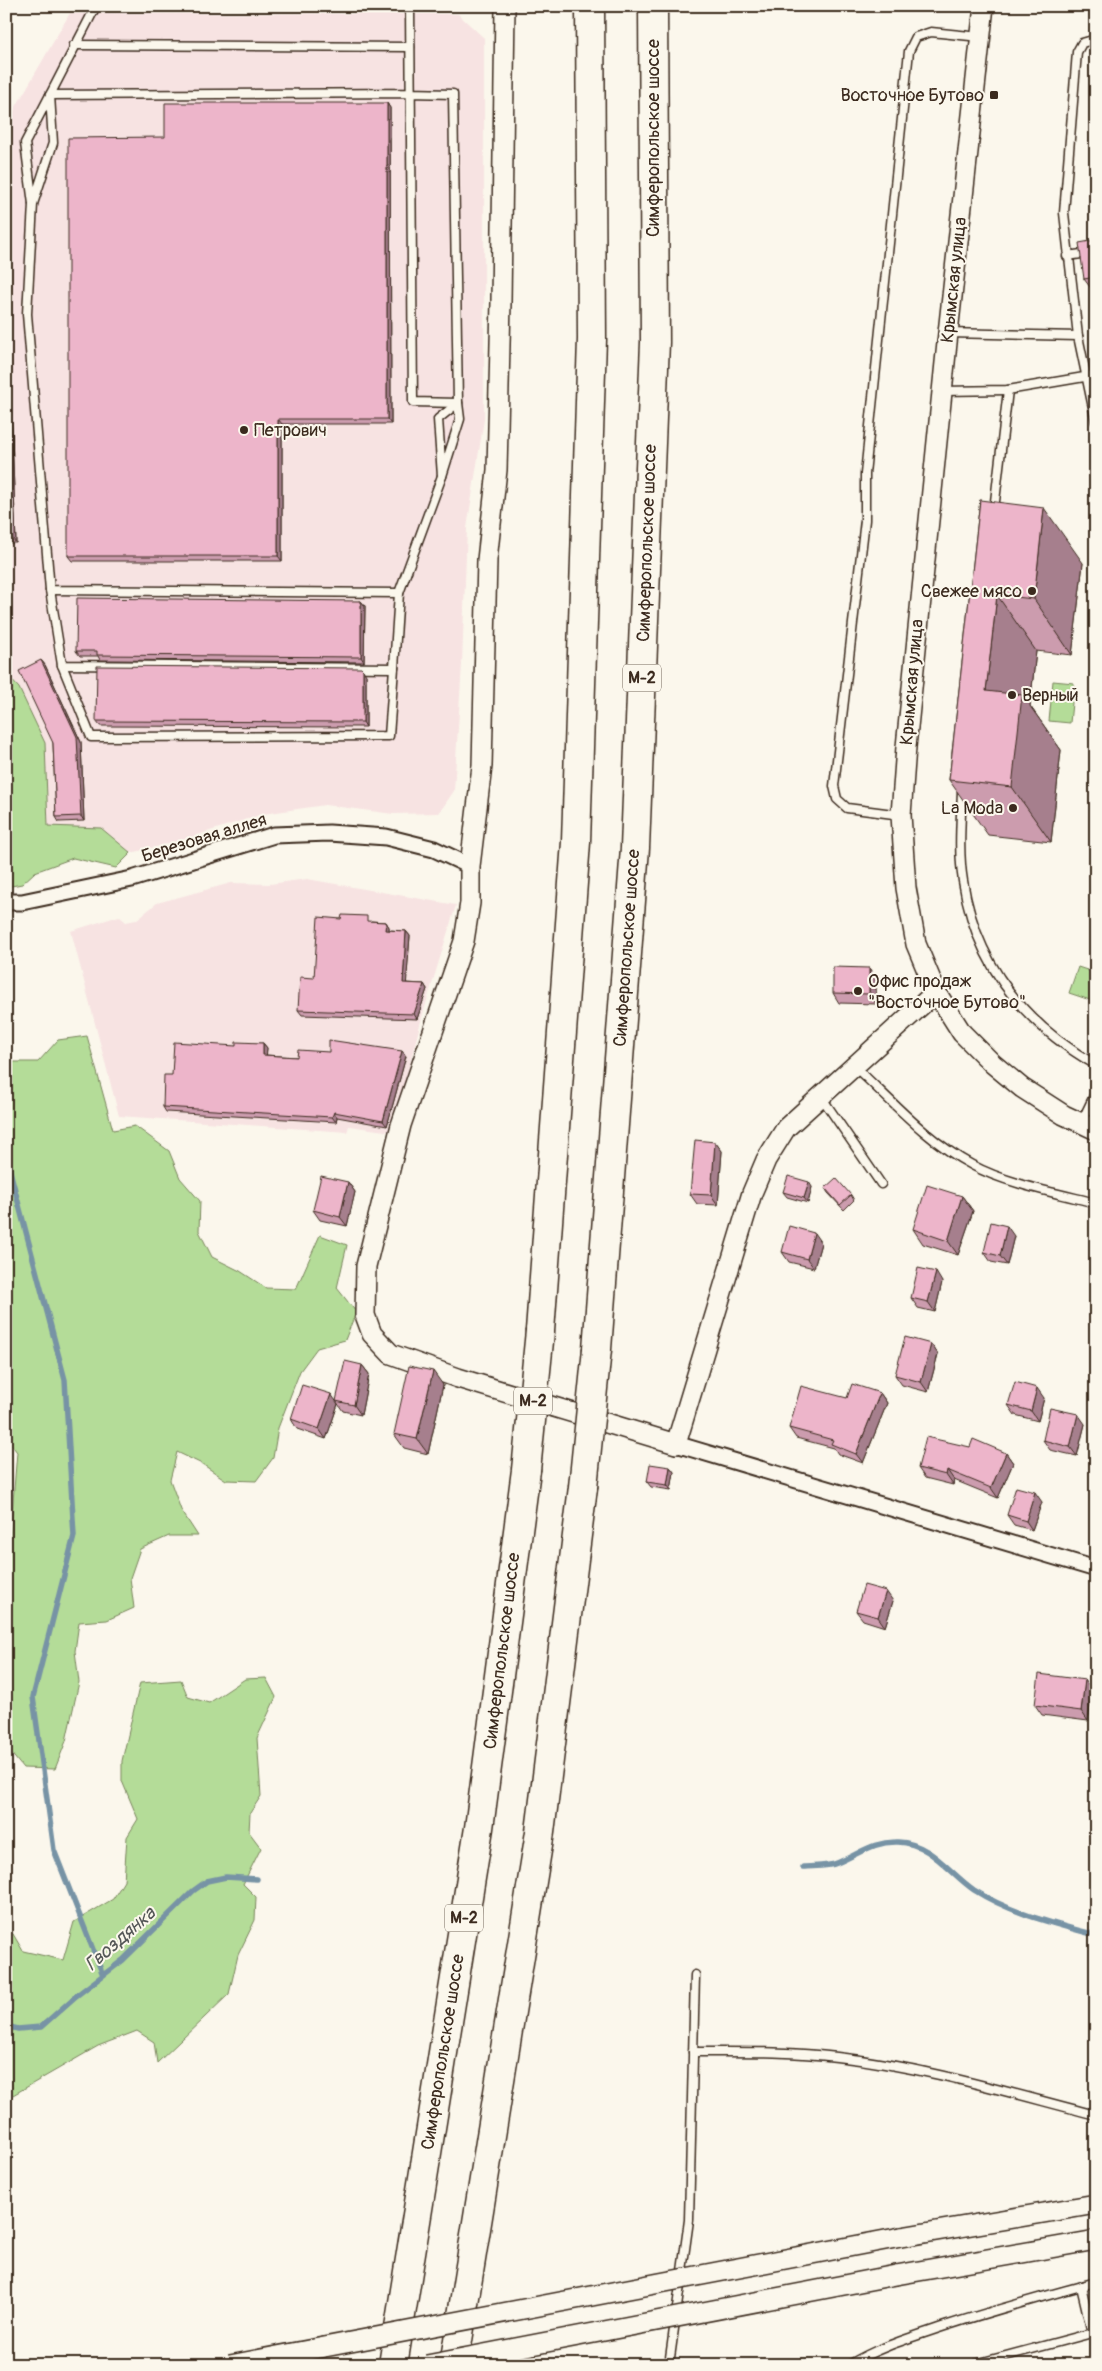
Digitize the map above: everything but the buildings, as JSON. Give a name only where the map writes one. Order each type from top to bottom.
[{"type":"highway","name":"Симферопольское шоссе","points":[[393,2365],[479,1828],[526,1470],[540,1331],[576,842],[592,339],[590,6]]},
{"type":"highway","name":"Симферопольское шоссе","points":[[454,2365],[540,1832],[583,1486],[597,1349],[635,848],[655,342],[652,6]]},
{"type":"street","points":[[505,6],[501,302],[496,470],[487,560],[482,766],[470,866],[470,903],[464,941],[401,1125],[366,1266],[365,1315],[372,1334],[391,1354],[458,1378],[1096,1569]]},
{"type":"street","name":"Крымская улица","points":[[984,6],[942,391],[901,815],[906,888],[916,944],[936,992],[962,1033],[993,1064],[1022,1088],[1064,1116],[1089,1126]]},
{"type":"street","name":"Березовая аллея","points":[[6,902],[22,902],[132,879],[274,835],[329,833],[386,837],[434,849],[470,866]]},
{"type":"street","points":[[676,1444],[752,1193],[766,1160],[786,1128],[822,1098],[936,992]]},
{"type":"street","points":[[230,2365],[901,2236],[1096,2204]]},
{"type":"street","points":[[427,2365],[896,2275],[1096,2240]]},
{"type":"lane","points":[[50,95],[453,94],[458,403],[460,419],[442,476],[399,593],[390,736],[91,737],[62,665],[50,590],[28,314],[33,204],[25,143],[74,45],[96,6]]},
{"type":"lane","points":[[410,6],[413,402],[458,403]]},
{"type":"lane","points":[[901,815],[862,812],[847,808],[837,800],[834,786],[865,520],[865,474],[909,51],[916,37],[931,32],[981,37]]},
{"type":"lane","points":[[1096,39],[1082,43],[1077,52],[1064,213],[1067,256],[1078,336],[1096,422]]},
{"type":"lane","points":[[74,45],[410,47]]},
{"type":"lane","points":[[33,204],[53,143],[50,95]]},
{"type":"lane","points":[[1067,256],[1096,252]]},
{"type":"lane","points":[[948,333],[1078,336]]},
{"type":"lane","points":[[942,391],[1008,390],[1096,375]]},
{"type":"lane","points":[[993,519],[1008,390]]},
{"type":"lane","points":[[442,476],[438,419],[458,403]]},
{"type":"lane","points":[[50,590],[399,593]]},
{"type":"lane","points":[[62,665],[394,668]]},
{"type":"lane","points":[[962,785],[960,837],[963,881],[982,947],[1000,979],[1032,1019],[1066,1048],[1096,1065]]},
{"type":"lane","points":[[855,1067],[940,1146],[973,1166],[1002,1177],[1096,1203]]},
{"type":"lane","points":[[1089,1126],[1096,1092]]},
{"type":"lane","points":[[822,1098],[881,1184]]},
{"type":"lane","points":[[669,2365],[688,2220],[695,1975]]},
{"type":"lane","points":[[693,2052],[753,2052],[837,2057],[919,2071],[994,2088],[1096,2115]]},
{"type":"lane","points":[[849,2365],[864,2356],[926,2332],[998,2309],[1096,2282]]},
{"type":"lane","points":[[972,2365],[1092,2333],[1080,2286]]},
{"type":"shaded area","name":"Петрович","points":[[70,13],[458,14],[484,38],[484,419],[467,528],[462,664],[454,791],[439,813],[393,814],[325,805],[263,814],[176,842],[131,853],[101,828],[48,827],[45,743],[19,688],[6,674],[6,124]]},
{"type":"shaded area","points":[[307,879],[456,905],[422,1017],[392,1132],[349,1126],[347,1132],[119,1116],[71,931],[119,916],[126,922],[136,920],[157,903],[231,883],[270,884]]},
{"type":"green space","points":[[6,674],[19,688],[45,743],[48,826],[101,828],[131,853],[116,868],[73,858],[35,872],[22,884],[6,887]]},
{"type":"green space","points":[[1053,681],[1074,683],[1070,723],[1049,721]]},
{"type":"green space","points":[[1078,967],[1096,973],[1096,1002],[1069,993]]},
{"type":"green space","points":[[87,1036],[113,1130],[135,1126],[169,1151],[180,1178],[200,1201],[199,1231],[212,1257],[240,1271],[266,1288],[296,1289],[320,1235],[347,1245],[337,1288],[356,1312],[345,1340],[317,1348],[300,1371],[278,1428],[273,1458],[256,1481],[226,1480],[202,1464],[177,1452],[170,1480],[181,1510],[198,1536],[169,1536],[140,1549],[130,1578],[134,1608],[107,1620],[79,1622],[75,1651],[79,1682],[66,1741],[55,1769],[23,1768],[6,1747],[6,1588],[17,1452],[6,1438],[6,1058],[8,1062],[38,1062],[58,1040]]},
{"type":"green space","points":[[266,1678],[276,1697],[257,1738],[261,1796],[250,1813],[249,1832],[261,1848],[243,1884],[256,1897],[255,1920],[238,1955],[229,1994],[157,2063],[154,2042],[137,2031],[98,2046],[6,2099],[6,1934],[13,1934],[23,1951],[63,1960],[74,1922],[113,1899],[124,1881],[127,1837],[138,1819],[122,1781],[122,1761],[140,1683],[181,1680],[188,1697],[209,1703],[245,1679]]},
{"type":"waterway","points":[[6,1156],[65,1380],[74,1536],[33,1697],[54,1850],[103,1975]]},
{"type":"waterway","name":"Гвоздянка","points":[[803,1867],[833,1864],[867,1849],[889,1842],[910,1844],[930,1853],[974,1890],[1002,1905],[1033,1917],[1096,1935]]},
{"type":"waterway","name":"Гвоздянка","points":[[6,2026],[18,2029],[41,2027],[76,1996],[123,1960],[193,1891],[207,1881],[226,1877],[257,1879]]},
{"type":"place","name":"Восточное Бутово","points":[[994,95]]},
{"type":"place","name":"Петрович","points":[[244,430]]},
{"type":"place","name":"Свежее мясо","points":[[1032,591]]},
{"type":"place","name":"Верный","points":[[1012,695]]},
{"type":"place","name":"La Moda","points":[[1013,808]]},
{"type":"place","name":"Офис продаж \"Восточное Бутово\"","points":[[858,991]]}]
